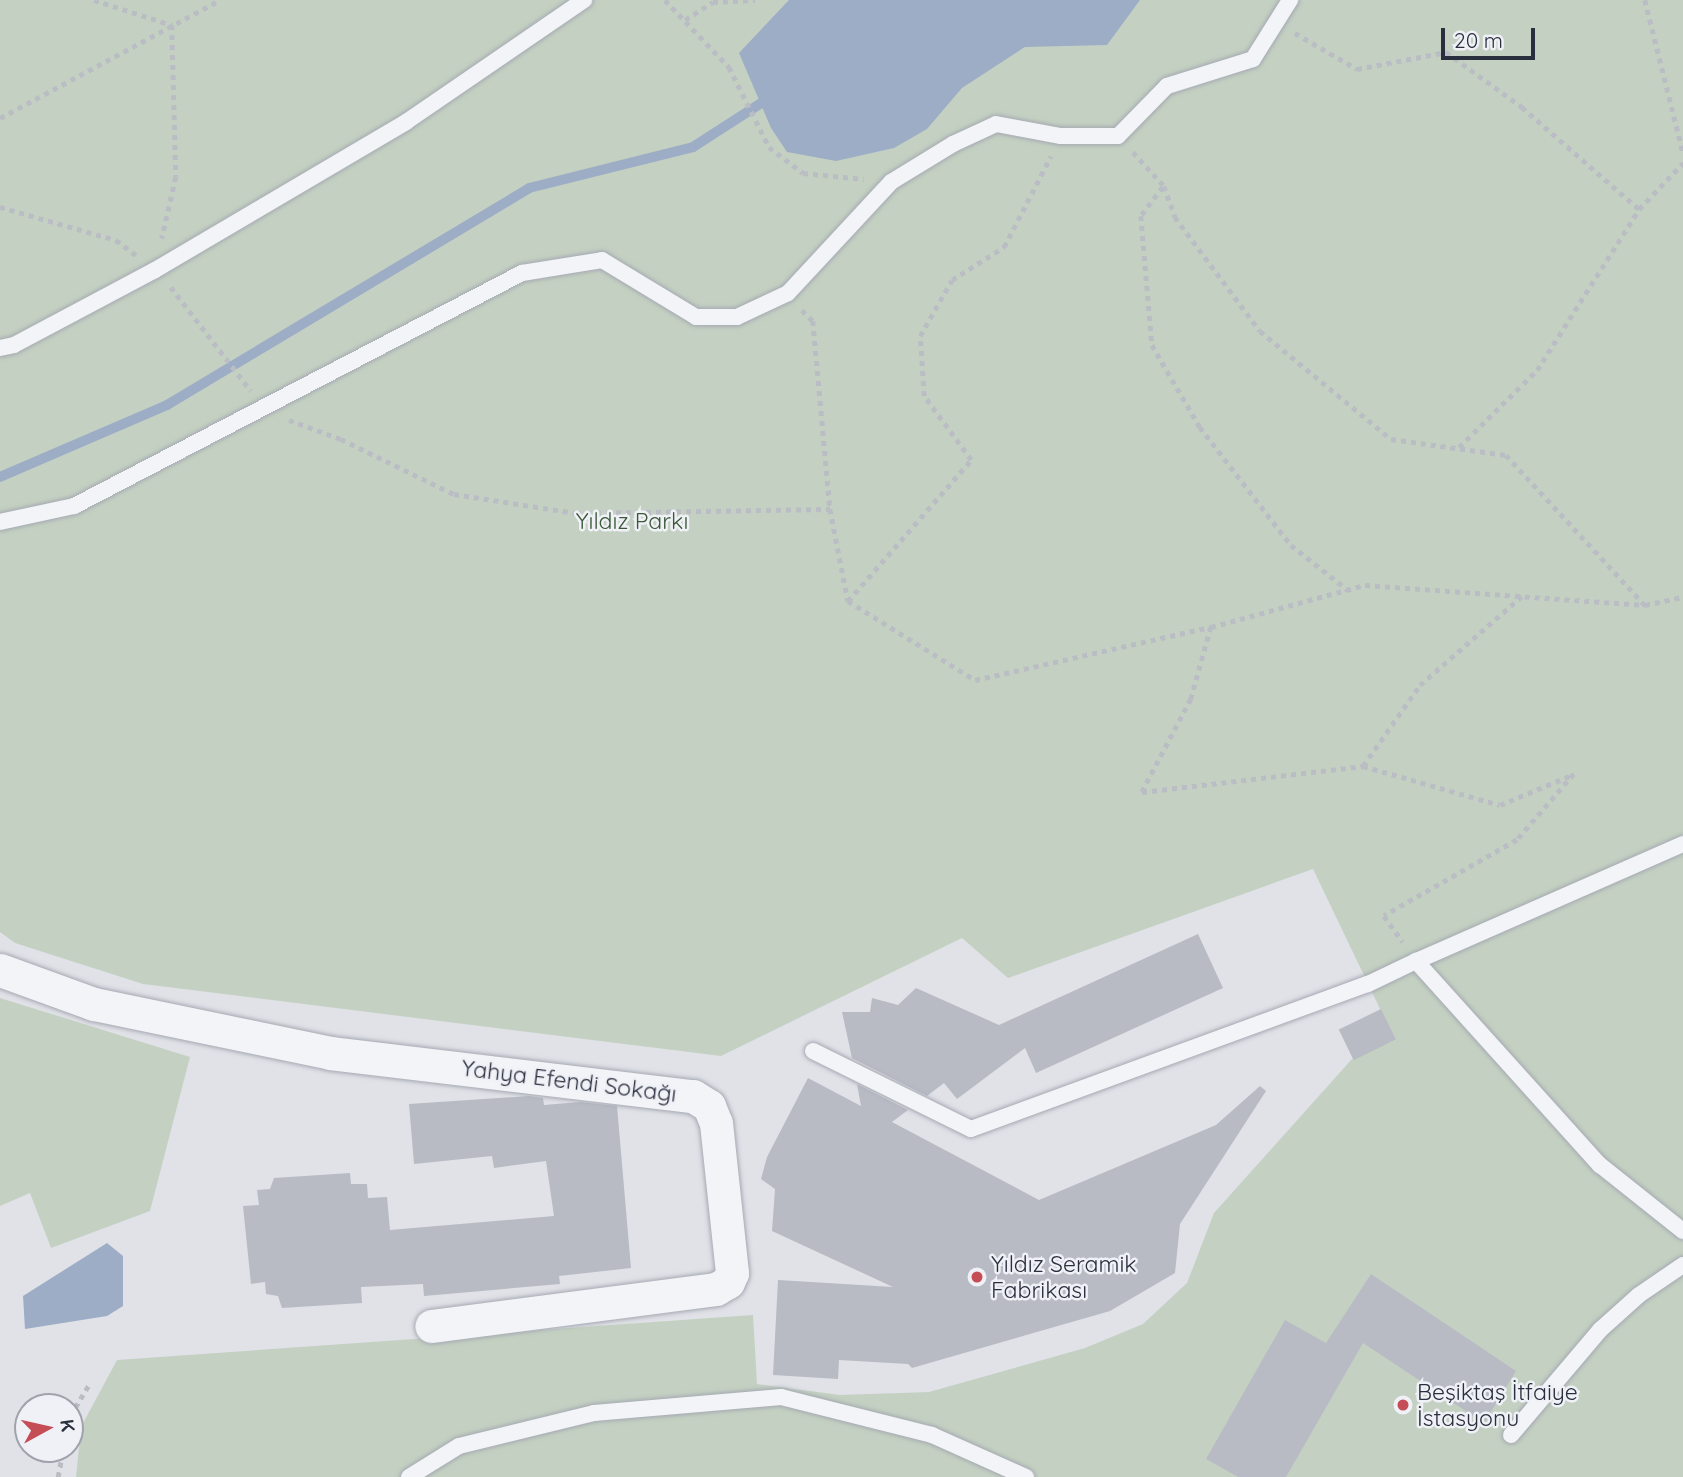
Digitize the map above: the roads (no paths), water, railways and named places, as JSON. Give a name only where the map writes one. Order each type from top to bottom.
[{"type":"street","name":"Yahya Efendi Sokağı","points":[[0,970],[94,1004],[330,1053],[694,1096],[709,1106],[716,1123],[732,1273],[728,1282],[716,1289],[431,1325]]},
{"type":"lane","points":[[0,348],[13,345],[155,270],[406,122],[584,0]]},
{"type":"lane","points":[[0,522],[74,506],[522,273],[602,260],[696,317],[737,317],[788,293],[891,182],[996,124],[1061,136],[1118,135],[1167,86],[1253,59],[1279,23],[1290,0]]},
{"type":"lane","points":[[813,1051],[971,1129],[1368,984],[1683,844]]},
{"type":"lane","points":[[1416,961],[1600,1165],[1683,1231]]},
{"type":"lane","points":[[1511,1435],[1600,1330],[1639,1295],[1683,1265]]},
{"type":"lane","points":[[408,1477],[459,1446],[594,1413],[782,1397],[932,1435],[1026,1477]]},
{"type":"water","points":[[789,0],[1140,0],[1107,45],[1025,47],[962,88],[927,129],[894,148],[836,161],[787,152],[771,128],[739,53]]},
{"type":"water","points":[[107,1243],[123,1256],[123,1306],[107,1316],[25,1329],[23,1296]]},
{"type":"waterway","points":[[0,477],[167,405],[529,188],[693,147],[769,98]]},
{"type":"place","name":"Yıldız Seramik Fabrikası","points":[[977,1277]]},
{"type":"place","name":"Beşiktaş İtfaiye İstasyonu","points":[[1403,1405]]},
{"type":"park label","name":"Yıldız Parkı","points":[[632,521]]}]
